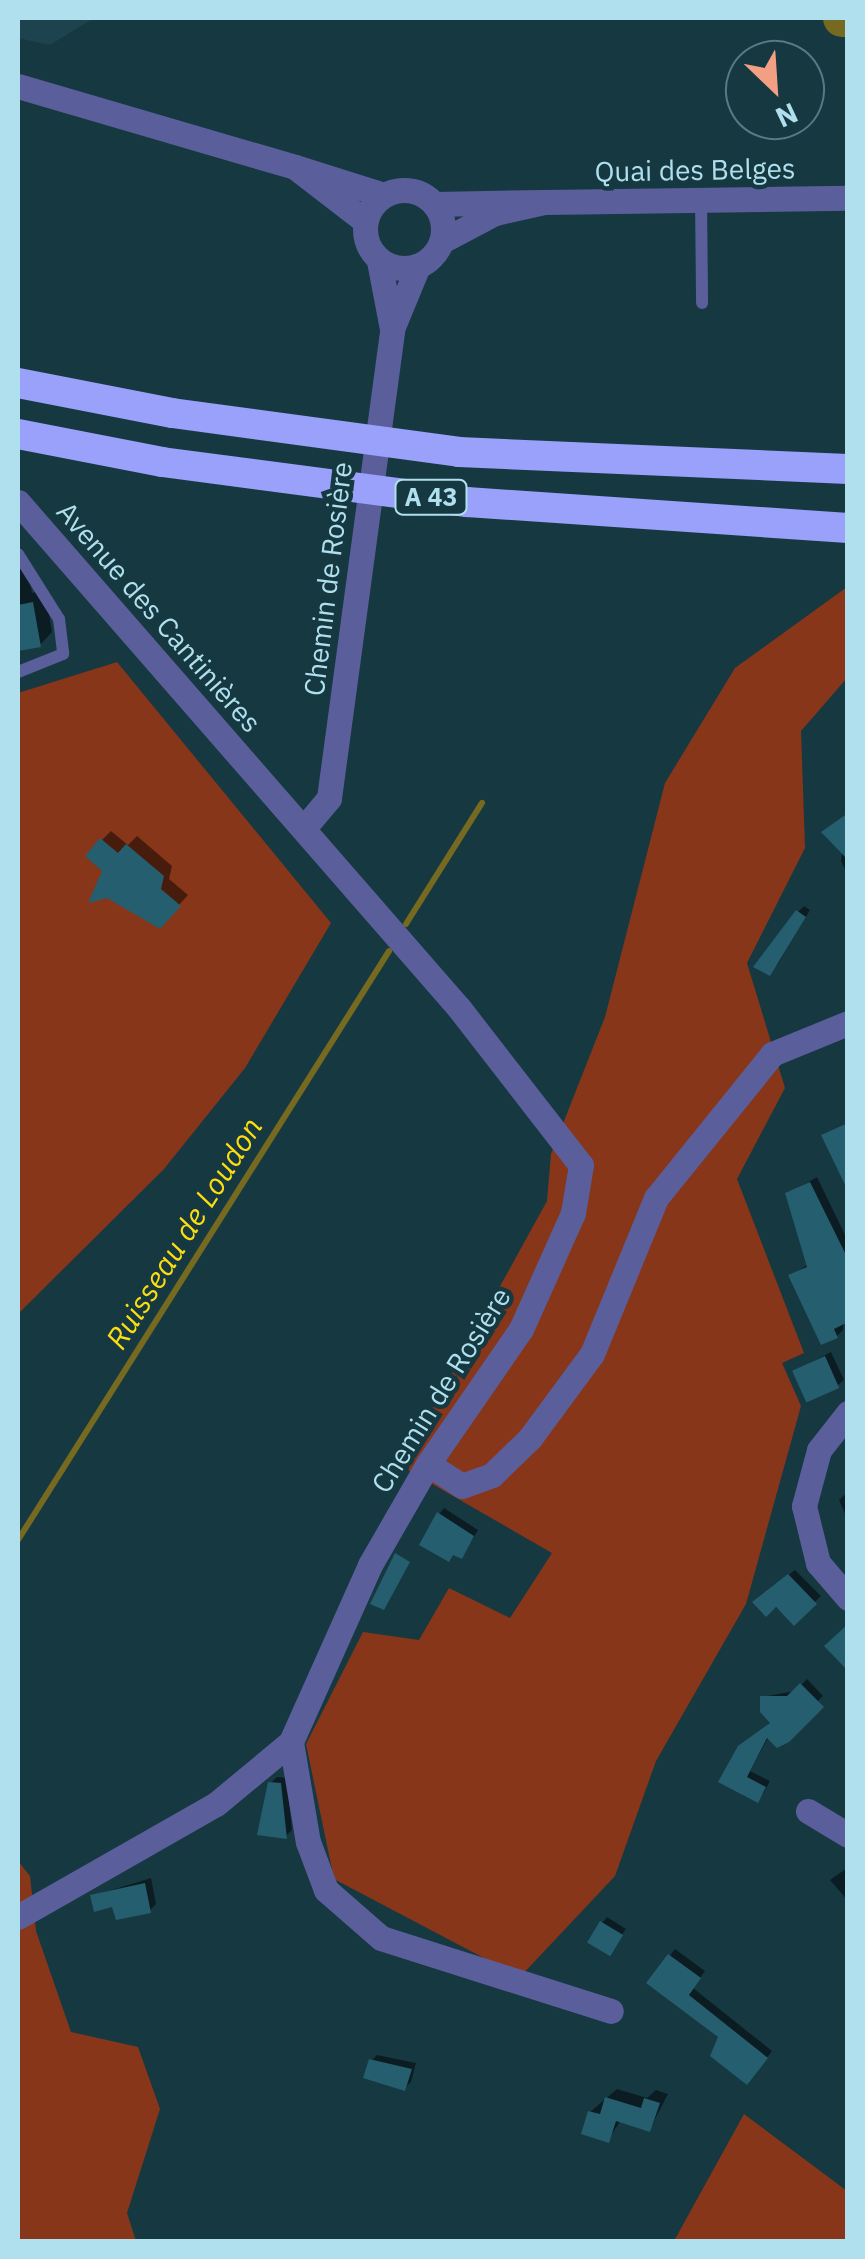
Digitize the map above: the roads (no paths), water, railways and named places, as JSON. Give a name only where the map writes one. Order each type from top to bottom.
[{"type":"highway","name":"A 43","points":[[18,383],[172,414],[460,452],[848,469]]},
{"type":"highway","name":"A 43","points":[[18,434],[162,462],[467,502],[848,528]]},
{"type":"street","points":[[18,86],[384,196],[416,192],[435,204],[442,241],[418,266],[379,260],[367,243],[365,222],[384,196]]},
{"type":"street","points":[[295,167],[365,222]]},
{"type":"street","name":"Quai des Belges","points":[[435,204],[848,198]]},
{"type":"street","name":"Quai des Belges","points":[[442,241],[495,213],[544,202]]},
{"type":"street","name":"Chemin de Rosière","points":[[379,260],[392,329]]},
{"type":"street","name":"Chemin de Rosière","points":[[304,828],[329,798],[382,379],[392,329],[418,266]]},
{"type":"street","name":"Avenue des Cantinières","points":[[18,502],[256,772]]},
{"type":"street","name":"Chemin de Rosière","points":[[18,1917],[216,1804],[291,1742],[370,1565],[428,1464],[521,1329],[573,1213],[581,1166],[533,1098],[256,772]]},
{"type":"street","points":[[428,1464],[462,1486],[492,1475],[530,1438],[592,1354],[656,1198],[772,1054],[848,1023]]},
{"type":"street","points":[[848,1413],[813,1463],[804,1506],[818,1564],[848,1598]]},
{"type":"street","points":[[291,1742],[308,1842],[326,1890],[380,1938],[611,2011]]},
{"type":"street","points":[[808,1812],[848,1835]]},
{"type":"lane","points":[[701,199],[702,303]]},
{"type":"lane","points":[[18,554],[59,619],[63,654],[18,672]]},
{"type":"waterway","name":"Ruisseau de Loudon","points":[[406,924],[482,803]]},
{"type":"waterway","name":"Ruisseau de Loudon","points":[[18,1540],[389,951]]}]
